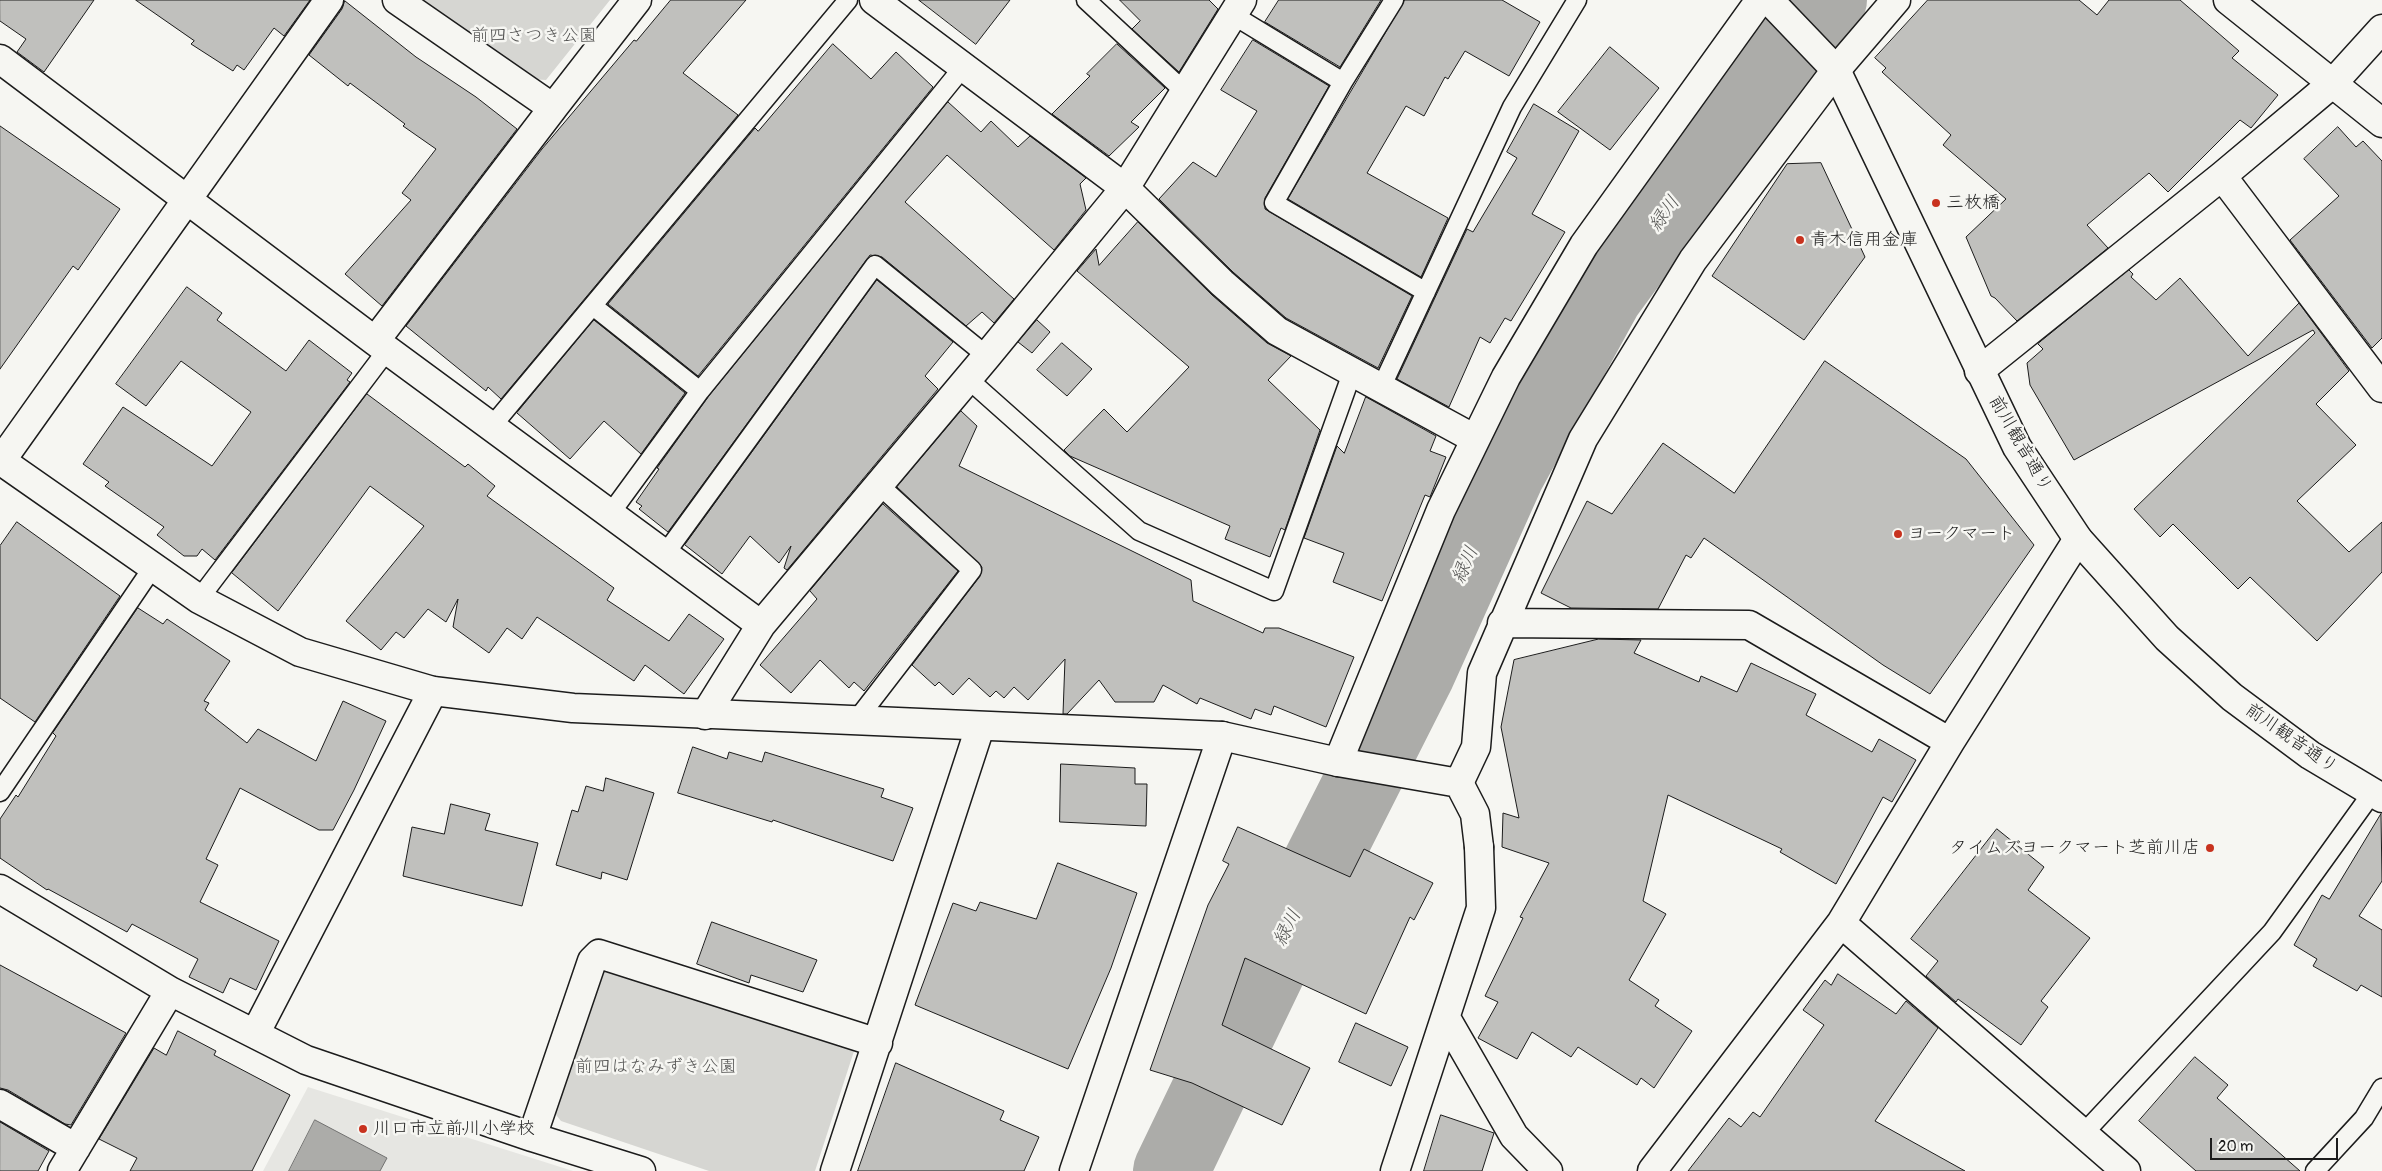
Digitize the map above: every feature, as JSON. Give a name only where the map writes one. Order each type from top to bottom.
[{"type":"street","points":[[329,0],[1,461],[199,599],[300,652],[433,691],[573,708],[855,722],[1222,736],[1346,763],[1459,783]]},
{"type":"street","points":[[397,0],[553,108]]},
{"type":"street","points":[[382,345],[553,108],[636,0]]},
{"type":"street","points":[[874,0],[1124,188],[1222,283],[1277,331],[1475,439]]},
{"type":"street","points":[[1459,783],[1476,747],[1482,674],[1502,623],[1583,439],[1693,260],[1830,63],[1896,0]]},
{"type":"street","points":[[2228,0],[2382,123]]},
{"type":"street","points":[[1346,763],[1441,510],[1506,377],[1584,245],[1770,4]]},
{"type":"street","name":"前川観音通り","points":[[1770,4],[1830,63],[2017,448],[2078,538],[2167,638],[2232,697],[2310,754],[2379,789]]},
{"type":"street","points":[[705,715],[761,625],[987,356],[1124,188],[1238,7]]},
{"type":"street","points":[[1979,371],[2222,176],[2333,83],[2382,29]]},
{"type":"street","points":[[0,59],[382,345],[761,625]]},
{"type":"street","points":[[2222,176],[2382,388]]},
{"type":"street","points":[[1652,1171],[1841,923],[1950,742],[2078,538]]},
{"type":"street","points":[[1502,623],[1749,626],[1950,742]]},
{"type":"street","points":[[256,1034],[433,691]]},
{"type":"street","points":[[835,1171],[980,727]]},
{"type":"street","points":[[1074,1171],[1222,736]]},
{"type":"street","points":[[1395,1171],[1481,908],[1479,847],[1475,814],[1459,783]]},
{"type":"street","points":[[0,889],[170,991],[306,1060],[532,1137],[641,1171]]},
{"type":"street","points":[[1841,923],[2126,1171]]},
{"type":"street","points":[[532,1137],[592,961],[599,954],[878,1043]]},
{"type":"street","points":[[62,1171],[170,991]]},
{"type":"street","points":[[1446,1018],[1514,1136],[1548,1171]]},
{"type":"street","points":[[0,1104],[76,1148]]},
{"type":"lane","points":[[492,426],[848,0]]},
{"type":"lane","points":[[1086,0],[1185,92]]},
{"type":"lane","points":[[1394,0],[1343,82],[1274,203],[1426,292]]},
{"type":"lane","points":[[1381,388],[1512,107],[1577,0]]},
{"type":"lane","points":[[1238,7],[1343,82]]},
{"type":"lane","points":[[610,514],[700,391],[964,66]]},
{"type":"lane","points":[[665,554],[875,265],[987,356]]},
{"type":"lane","points":[[594,306],[700,391]]},
{"type":"lane","points":[[199,599],[382,345]]},
{"type":"lane","points":[[967,378],[1139,531],[1274,591],[1352,373]]},
{"type":"lane","points":[[855,722],[972,570],[879,485]]},
{"type":"lane","points":[[0,792],[153,567]]},
{"type":"lane","points":[[2084,1133],[2272,932],[2379,789]]},
{"type":"lane","points":[[2315,1171],[2364,1118],[2382,1088]]},
{"type":"shaded area","name":"川口市立前川小学校","points":[[308,1087],[573,1171],[263,1171]]},
{"type":"shaded area","points":[[315,1120],[387,1158],[380,1171],[289,1171]]},
{"type":"green space","name":"前四さつき公園","points":[[421,0],[610,0],[546,80],[531,79]]},
{"type":"green space","name":"前四はなみずき公園","points":[[608,965],[855,1048],[815,1171],[709,1171],[561,1121],[553,1111],[597,976]]},
{"type":"building","points":[[0,0],[94,0],[44,72],[17,52],[26,39],[0,21]]},
{"type":"building","points":[[136,0],[310,0],[284,36],[274,28],[244,70],[237,65],[233,71],[191,44],[194,41]]},
{"type":"building","points":[[671,0],[746,0],[683,73],[738,115],[501,399],[488,387],[486,391],[406,326],[542,149],[634,40],[636,41]]},
{"type":"building","points":[[919,0],[1010,0],[976,44]]},
{"type":"building","points":[[1120,0],[1209,0],[1218,9],[1179,72],[1132,29],[1140,21]]},
{"type":"building","points":[[1279,0],[1381,0],[1340,67],[1265,22]]},
{"type":"building","points":[[1405,0],[1502,0],[1540,22],[1509,76],[1465,51],[1448,79],[1445,77],[1424,116],[1406,106],[1367,173],[1448,218],[1421,277],[1288,199]]},
{"type":"building","points":[[1928,0],[2079,0],[2097,15],[2109,0],[2180,0],[2239,51],[2232,58],[2278,95],[2251,128],[2240,120],[2168,192],[2149,173],[2087,225],[2108,248],[2017,321],[1991,296],[1966,237],[2006,199],[1943,145],[1951,135],[1882,72],[1886,68],[1875,58]]},
{"type":"building","points":[[345,1],[416,57],[476,97],[517,129],[382,306],[345,274],[411,200],[402,193],[436,149],[403,126],[405,124],[350,83],[348,86],[309,55],[342,9]]},
{"type":"building","points":[[1253,40],[1329,86],[1265,198],[1265,209],[1412,296],[1378,368],[1286,318],[1233,272],[1159,199],[1193,162],[1216,177],[1257,111],[1221,90]]},
{"type":"building","points":[[833,44],[871,79],[896,52],[933,87],[698,376],[608,304],[755,128],[758,131]]},
{"type":"building","points":[[1117,44],[1165,88],[1131,122],[1139,127],[1109,156],[1052,114],[1090,76],[1087,74]]},
{"type":"building","points":[[1610,47],[1659,88],[1610,150],[1558,112]]},
{"type":"building","points":[[948,102],[981,132],[991,121],[1018,147],[1030,136],[1086,178],[1080,184],[1086,210],[1054,250],[947,155],[905,202],[1014,299],[994,323],[982,312],[966,326],[882,257],[870,255],[668,532],[639,509],[642,506],[636,502],[659,469],[657,468],[708,397]]},
{"type":"building","points":[[1534,104],[1579,131],[1532,214],[1565,232],[1511,321],[1505,318],[1490,343],[1480,337],[1449,407],[1397,379],[1467,229],[1473,232],[1517,158],[1507,152]]},
{"type":"building","points":[[0,126],[120,209],[78,270],[73,266],[0,369]]},
{"type":"building","points":[[2338,127],[2356,147],[2363,141],[2382,161],[2382,338],[2372,348],[2290,240],[2339,196],[2304,159]]},
{"type":"building","points":[[1821,163],[1865,257],[1804,340],[1712,276],[1787,164]]},
{"type":"building","points":[[1138,222],[1212,295],[1267,343],[1291,356],[1268,380],[1320,430],[1285,530],[1281,528],[1270,557],[1225,539],[1230,526],[1070,456],[1064,450],[1104,409],[1127,432],[1189,367],[1077,271],[1096,249],[1099,265]]},
{"type":"building","points":[[2129,270],[2133,274],[2131,277],[2156,300],[2180,278],[2248,356],[2299,303],[2349,371],[2316,404],[2356,445],[2297,501],[2349,552],[2382,522],[2382,572],[2317,641],[2250,577],[2238,589],[2173,524],[2160,537],[2134,509],[2315,333],[2313,330],[2074,460],[2030,385],[2027,363],[2043,349],[2038,344]]},
{"type":"building","points":[[877,280],[953,342],[925,376],[938,389],[787,570],[784,568],[791,546],[779,563],[750,536],[722,574],[685,545]]},
{"type":"building","points":[[187,287],[222,313],[217,320],[286,371],[309,340],[352,373],[347,380],[350,382],[215,560],[202,549],[197,556],[184,556],[157,535],[164,527],[105,486],[109,482],[83,464],[123,407],[212,466],[251,412],[181,361],[146,406],[116,384]]},
{"type":"building","points":[[594,320],[685,393],[641,454],[604,421],[570,459],[517,413]]},
{"type":"building","points":[[1037,320],[1050,332],[1032,353],[1018,342]]},
{"type":"building","points":[[1062,343],[1092,369],[1067,396],[1037,370]]},
{"type":"building","points":[[1825,361],[1966,459],[2034,545],[1930,694],[1883,665],[1704,538],[1691,558],[1686,555],[1658,609],[1571,608],[1541,593],[1587,501],[1612,514],[1663,443],[1734,493]]},
{"type":"building","points":[[367,394],[465,467],[468,464],[495,486],[487,496],[614,588],[607,600],[669,641],[689,614],[724,639],[684,694],[645,665],[634,681],[537,617],[522,639],[507,628],[489,653],[453,627],[458,599],[446,622],[428,609],[404,638],[396,632],[381,650],[346,621],[424,526],[370,486],[278,611],[232,573]]},
{"type":"building","points":[[1366,397],[1436,436],[1430,451],[1446,457],[1430,497],[1425,495],[1382,601],[1333,582],[1344,553],[1304,538],[1337,446],[1344,453]]},
{"type":"building","points":[[961,411],[977,426],[959,466],[1191,580],[1193,601],[1263,633],[1265,628],[1279,628],[1354,657],[1326,727],[1274,706],[1271,715],[1255,709],[1251,719],[1200,698],[1197,704],[1163,685],[1154,702],[1115,702],[1099,680],[1067,714],[1063,714],[1065,659],[1028,700],[1014,687],[1004,698],[996,691],[990,697],[969,678],[953,695],[939,682],[935,686],[912,665],[980,576],[982,567],[897,487]]},
{"type":"building","points":[[883,504],[958,571],[864,691],[854,682],[849,688],[820,660],[791,693],[760,665],[817,599],[810,591]]},
{"type":"building","points":[[17,522],[120,596],[35,722],[0,698],[0,546]]},
{"type":"building","points":[[138,608],[163,624],[167,619],[230,661],[204,701],[209,703],[205,710],[247,743],[258,729],[316,761],[343,701],[386,721],[333,830],[319,830],[240,788],[206,859],[218,865],[200,902],[279,941],[256,990],[230,978],[223,993],[189,977],[198,959],[132,924],[127,932],[47,890],[0,858],[0,819],[16,795],[18,797],[56,736],[53,733]]},
{"type":"building","points":[[1599,639],[1641,640],[1634,653],[1699,682],[1701,676],[1737,692],[1751,663],[1816,694],[1806,715],[1872,752],[1879,739],[1916,760],[1892,802],[1883,797],[1836,884],[1780,852],[1782,849],[1668,795],[1643,901],[1666,914],[1629,980],[1659,1000],[1655,1006],[1692,1031],[1654,1088],[1641,1078],[1637,1085],[1578,1047],[1571,1057],[1532,1032],[1517,1059],[1478,1038],[1498,1002],[1485,996],[1523,918],[1520,917],[1549,863],[1502,847],[1503,813],[1519,818],[1501,727],[1514,660]]},
{"type":"building","points":[[693,747],[727,759],[729,752],[762,762],[765,752],[884,789],[881,797],[913,808],[893,861],[773,820],[772,822],[678,793]]},
{"type":"building","points":[[1061,764],[1135,768],[1135,784],[1147,784],[1146,826],[1060,822]]},
{"type":"building","points":[[606,778],[654,793],[627,880],[602,872],[601,879],[556,865],[572,810],[578,812],[586,786],[603,791]]},
{"type":"building","points":[[451,804],[490,814],[485,830],[538,843],[522,906],[403,876],[412,827],[444,834]]},
{"type":"building","points":[[2381,814],[2382,881],[2359,916],[2382,930],[2382,997],[2361,985],[2357,991],[2313,966],[2317,959],[2294,945],[2322,895],[2329,899]]},
{"type":"building","points":[[1238,827],[1350,877],[1364,849],[1433,883],[1414,920],[1410,917],[1366,1014],[1245,958],[1222,1025],[1310,1068],[1282,1125],[1192,1083],[1150,1070],[1208,905],[1229,864],[1223,861]]},
{"type":"building","points":[[1997,829],[2044,867],[2028,890],[2090,938],[2041,1001],[2048,1007],[2021,1045],[1958,999],[1956,1002],[1926,976],[1938,961],[1911,939]]},
{"type":"building","points":[[1058,863],[1137,893],[1111,968],[1068,1069],[915,1005],[953,903],[976,911],[980,902],[1036,919]]},
{"type":"building","points":[[712,922],[817,960],[803,992],[751,975],[749,983],[697,964]]},
{"type":"building","points":[[0,965],[126,1033],[71,1125],[65,1124],[8,1090],[0,1088]]},
{"type":"building","points":[[1838,974],[1896,1014],[1906,1001],[1938,1028],[1875,1121],[1965,1171],[1688,1171],[1729,1118],[1741,1127],[1753,1112],[1760,1117],[1824,1025],[1803,1010],[1825,980],[1831,985]]},
{"type":"building","points":[[1356,1023],[1408,1047],[1391,1086],[1339,1062]]},
{"type":"building","points":[[178,1031],[216,1051],[214,1055],[290,1095],[252,1171],[130,1171],[137,1158],[99,1139],[154,1048],[166,1055]]},
{"type":"building","points":[[2195,1057],[2228,1085],[2217,1098],[2300,1171],[2196,1171],[2139,1121]]},
{"type":"building","points":[[896,1063],[1004,1111],[1000,1120],[1039,1137],[1024,1171],[858,1171]]},
{"type":"building","points":[[1441,1115],[1494,1133],[1482,1171],[1424,1171]]},
{"type":"building","points":[[0,1122],[49,1151],[38,1171],[0,1171]]},
{"type":"waterway","name":"緑川","points":[[1171,1171],[1281,942],[1418,671],[1507,473],[1605,295],[1780,57],[1829,0]]},
{"type":"place","name":"三枚橋","points":[[1936,203]]},
{"type":"place","name":"青木信用金庫","points":[[1800,240]]},
{"type":"place","name":"ヨークマート","points":[[1898,534]]},
{"type":"place","name":"タイムズヨークマート芝前川店","points":[[2210,848]]},
{"type":"place","name":"川口市立前川小学校","points":[[363,1129]]}]
